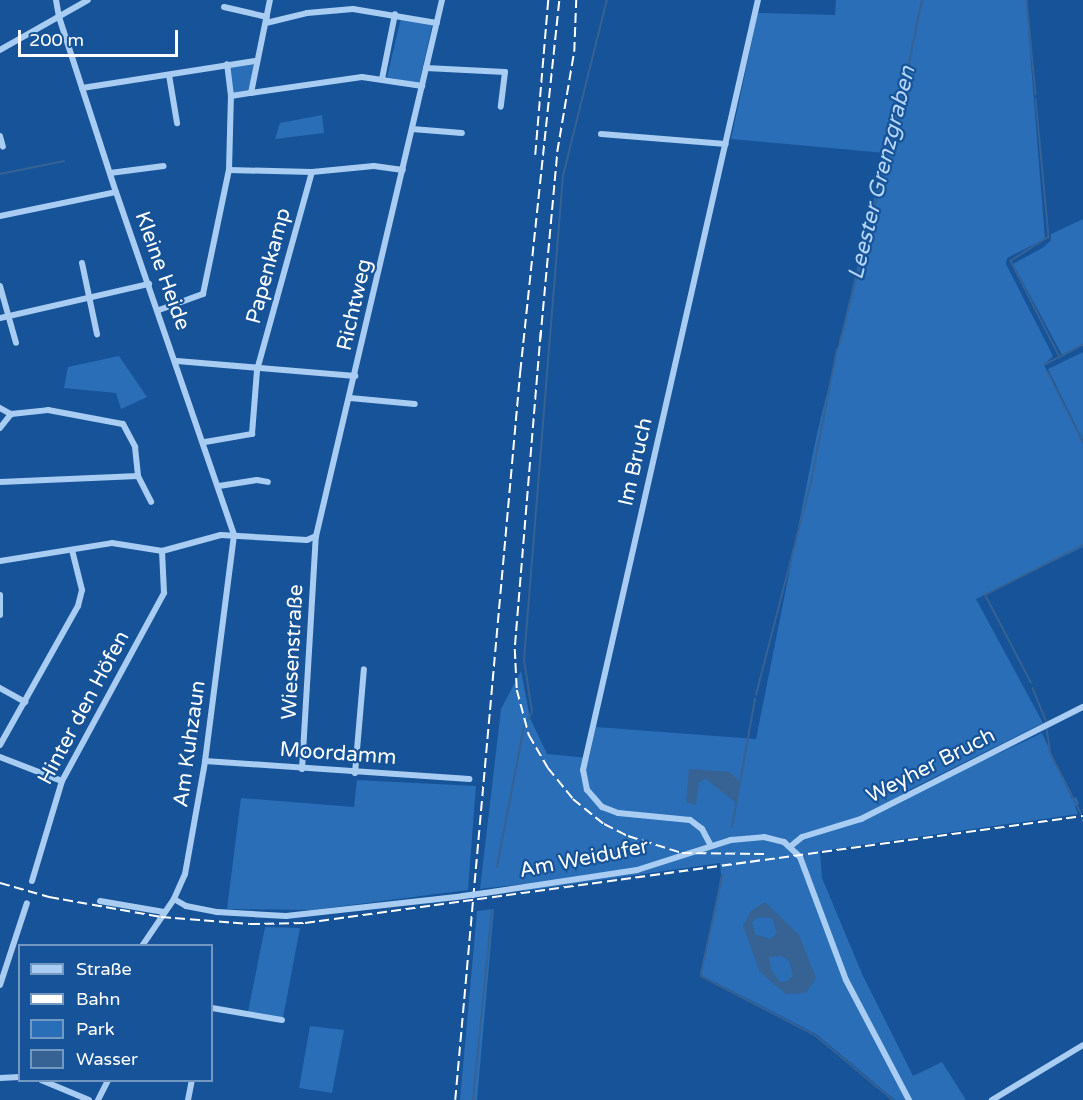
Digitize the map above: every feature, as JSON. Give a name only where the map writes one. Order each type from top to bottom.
[{"type":"street","name":"Kleine Heide","points":[[57,0],[58,17],[116,192],[205,442],[234,535]]},
{"type":"street","points":[[0,50],[88,0]]},
{"type":"street","points":[[251,93],[255,61],[270,0]]},
{"type":"street","name":"Richtweg","points":[[316,536],[442,0]]},
{"type":"street","name":"Im Bruch","points":[[710,844],[702,829],[690,820],[618,813],[602,807],[588,790],[583,770],[758,0]]},
{"type":"street","points":[[224,8],[266,20],[307,13],[354,9],[395,14],[437,23]]},
{"type":"street","points":[[382,79],[395,14]]},
{"type":"street","points":[[82,88],[255,61]]},
{"type":"street","points":[[159,310],[202,294],[229,171],[231,96],[227,64]]},
{"type":"street","points":[[426,68],[505,72],[501,107]]},
{"type":"street","points":[[169,75],[177,123]]},
{"type":"street","points":[[231,96],[362,77],[422,86]]},
{"type":"street","points":[[412,129],[462,133]]},
{"type":"street","points":[[601,134],[726,144]]},
{"type":"street","points":[[0,136],[3,147]]},
{"type":"street","points":[[110,173],[164,166]]},
{"type":"street","points":[[229,171],[312,172],[374,166],[403,170]]},
{"type":"street","name":"Papenkamp","points":[[205,442],[252,434],[257,370],[312,172]]},
{"type":"street","points":[[0,216],[116,192]]},
{"type":"street","points":[[82,263],[97,334]]},
{"type":"street","points":[[0,318],[149,284]]},
{"type":"street","points":[[0,286],[16,343]]},
{"type":"street","points":[[177,361],[257,370],[355,376]]},
{"type":"street","points":[[350,399],[415,404]]},
{"type":"street","points":[[0,408],[11,414],[48,410],[123,424],[135,447],[138,476],[151,502]]},
{"type":"street","points":[[0,428],[11,414]]},
{"type":"street","points":[[0,482],[138,476]]},
{"type":"street","points":[[219,486],[256,480],[268,482]]},
{"type":"street","points":[[0,561],[112,543],[162,551],[221,535],[307,540],[316,536]]},
{"type":"street","name":"Am Kuhzaun","points":[[143,944],[174,899],[186,873],[205,761],[234,535]]},
{"type":"street","name":"Wiesenstraße","points":[[302,769],[316,536]]},
{"type":"street","points":[[0,745],[78,606],[82,590],[72,550]]},
{"type":"street","name":"Hinter den Höfen","points":[[32,881],[62,781],[164,593],[162,551]]},
{"type":"street","points":[[0,596],[0,615]]},
{"type":"street","points":[[355,773],[364,669]]},
{"type":"street","points":[[0,688],[25,702]]},
{"type":"street","name":"Weyher Bruch","points":[[790,846],[802,837],[861,819],[1083,707]]},
{"type":"street","points":[[0,757],[62,781]]},
{"type":"street","name":"Moordamm","points":[[205,761],[469,779]]},
{"type":"street","name":"Am Weidufer","points":[[174,899],[186,906],[217,912],[286,916],[463,896],[637,870],[710,844],[764,837],[790,846]]},
{"type":"street","points":[[790,846],[807,871],[846,980],[909,1100]]},
{"type":"street","points":[[100,901],[164,912]]},
{"type":"street","points":[[0,986],[27,903]]},
{"type":"street","points":[[213,1008],[282,1020]]},
{"type":"street","points":[[992,1100],[1083,1045]]},
{"type":"street","points":[[0,1078],[18,1077]]},
{"type":"street","points":[[46,1082],[89,1100]]},
{"type":"street","points":[[98,1100],[107,1082]]},
{"type":"street","points":[[188,1100],[192,1082]]},
{"type":"green space","points":[[836,0],[1026,0],[1045,239],[1007,258],[1006,264],[1053,356],[1044,365],[1083,444],[1083,547],[976,599],[1043,723],[905,792],[907,796],[1042,733],[1072,799],[1076,797],[1079,804],[1075,806],[1078,814],[820,851],[822,878],[863,976],[913,1076],[942,1062],[966,1100],[895,1100],[816,1034],[701,975],[721,875],[720,863],[524,891],[523,884],[480,889],[501,709],[521,671],[530,718],[547,754],[589,758],[596,727],[756,739],[816,438],[885,153],[731,139],[758,13],[835,15]]},
{"type":"green space","points":[[401,18],[432,25],[419,84],[387,77]]},
{"type":"green space","points":[[254,62],[250,92],[232,95],[228,65]]},
{"type":"green space","points":[[322,115],[324,133],[275,139],[280,123]]},
{"type":"green space","points":[[1083,219],[1083,344],[1062,355],[1013,264],[1044,247],[1051,240],[1051,234]]},
{"type":"green space","points":[[1083,352],[1083,440],[1048,369]]},
{"type":"green space","points":[[119,356],[147,397],[121,409],[116,393],[64,388],[68,367]]},
{"type":"green space","points":[[357,780],[476,786],[468,890],[312,910],[227,909],[241,798],[354,807]]},
{"type":"green space","points":[[494,909],[477,1100],[460,1100],[477,911]]},
{"type":"green space","points":[[265,927],[300,928],[283,1018],[248,1012]]},
{"type":"green space","points":[[310,1026],[344,1030],[332,1093],[299,1088]]},
{"type":"water","points":[[689,769],[730,772],[740,783],[736,803],[706,779],[699,782],[696,805],[686,802]]},
{"type":"water","points":[[765,902],[799,935],[816,978],[806,993],[786,994],[760,972],[743,926],[751,911]],"holes":[[[758,917],[772,918],[777,933],[770,939],[755,934],[752,922]],[[782,956],[789,961],[793,975],[788,981],[780,982],[771,969],[769,957]]]},
{"type":"waterway","points":[[528,720],[532,712],[524,660],[563,176],[607,0]]},
{"type":"waterway","name":"Leester Grenzgraben","points":[[839,346],[901,102],[922,0]]},
{"type":"waterway","points":[[1027,0],[1036,95]]},
{"type":"waterway","points":[[1036,99],[1049,237],[1011,261],[1060,357],[1045,365]]},
{"type":"waterway","points":[[0,174],[64,161]]},
{"type":"waterway","points":[[1060,357],[1083,345]]},
{"type":"waterway","name":"Leester Grenzgraben","points":[[756,695],[811,482],[837,350]]},
{"type":"waterway","points":[[1048,372],[1083,442]]},
{"type":"waterway","points":[[1031,683],[985,595],[1083,545]]},
{"type":"waterway","points":[[1033,688],[1046,721]]},
{"type":"waterway","name":"Leester Grenzgraben","points":[[732,827],[755,699]]},
{"type":"waterway","points":[[497,867],[524,727]]},
{"type":"waterway","points":[[1047,729],[1051,754],[1081,813]]},
{"type":"waterway","name":"Leester Grenzgraben","points":[[723,875],[701,976],[815,1035],[893,1100]]},
{"type":"waterway","points":[[473,1100],[492,911]]},
{"type":"railway","points":[[535,155],[548,0]]},
{"type":"railway","points":[[455,1100],[520,372],[559,0]]},
{"type":"railway","points":[[540,340],[557,152],[574,52],[576,0]]},
{"type":"railway","points":[[541,332],[515,649],[517,690],[529,735],[548,768],[573,799],[604,824],[628,836],[682,853],[768,854]]},
{"type":"railway","points":[[0,883],[49,897],[161,917],[250,924],[305,923],[1083,816]]}]
